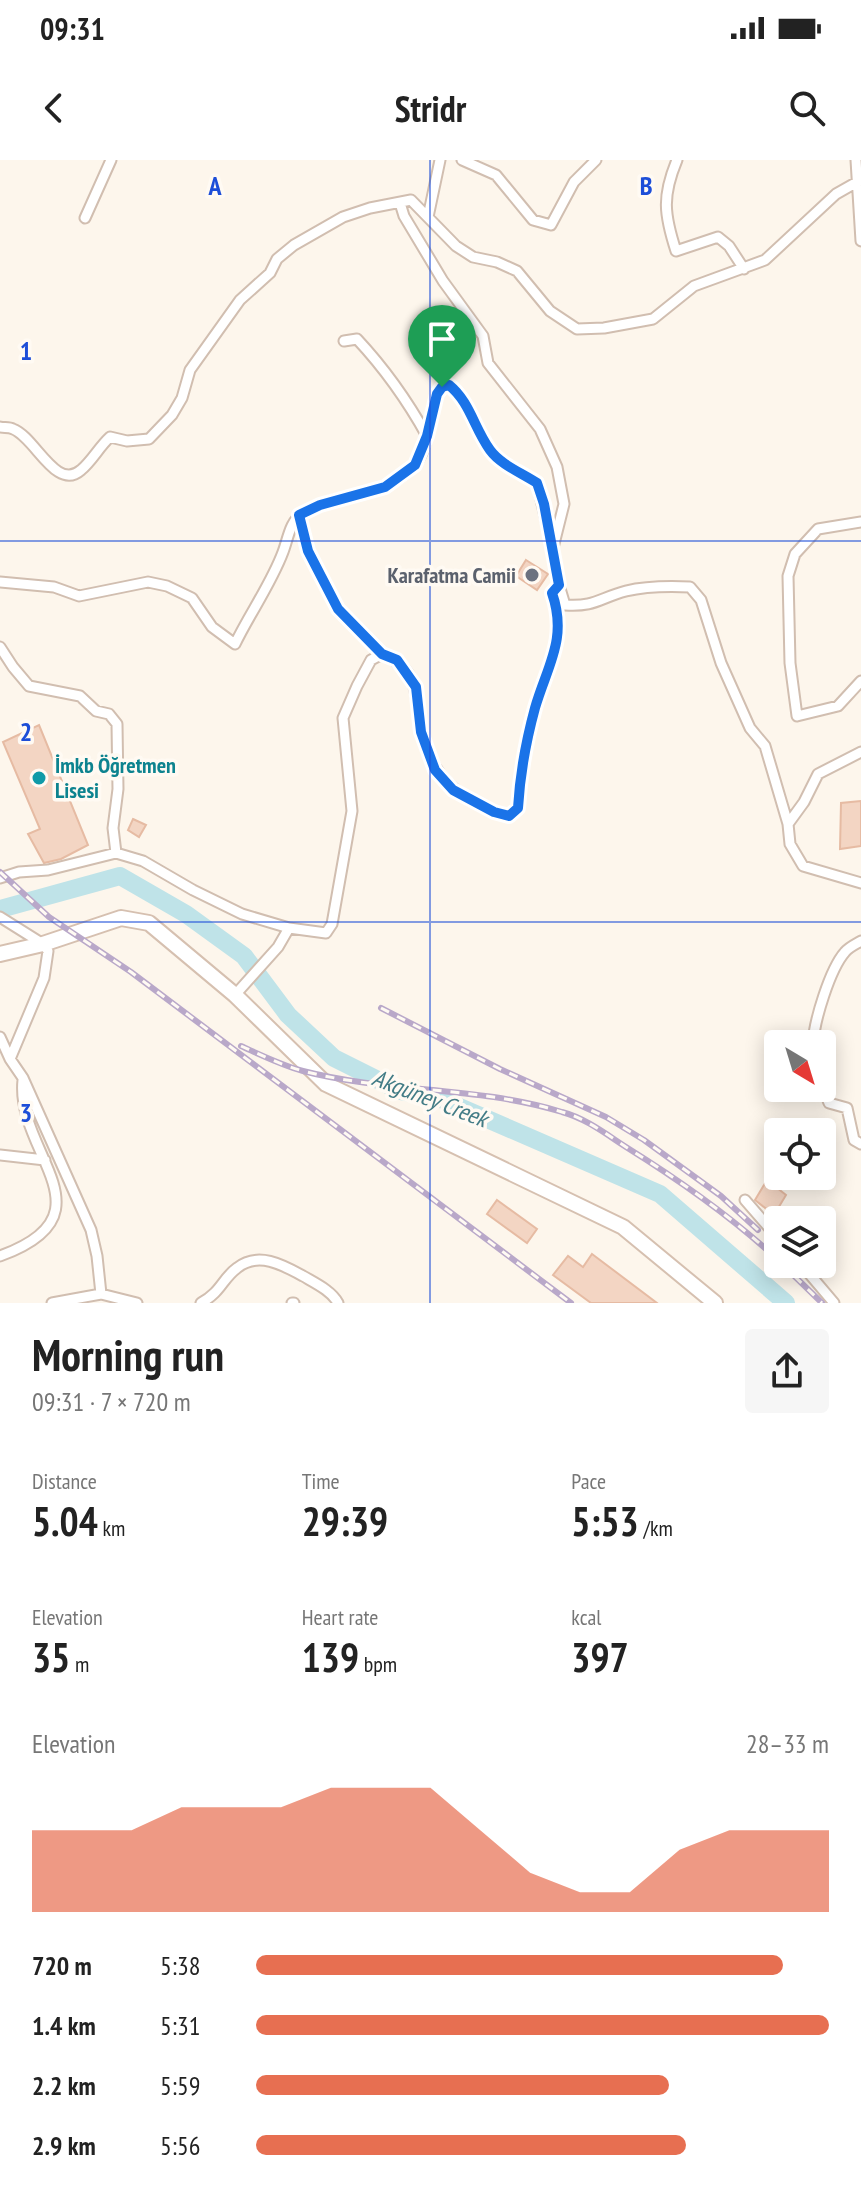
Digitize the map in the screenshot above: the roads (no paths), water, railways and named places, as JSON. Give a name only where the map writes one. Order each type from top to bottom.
[{"type":"street","points":[[85,218],[111,160]]},
{"type":"street","points":[[428,217],[440,160]]},
{"type":"street","points":[[462,160],[496,175],[533,220],[551,225],[574,182],[596,160]]},
{"type":"street","points":[[677,160],[665,194],[665,212],[676,251],[718,237],[729,246],[744,269]]},
{"type":"street","points":[[856,160],[861,241]]},
{"type":"street","points":[[0,427],[14,429],[41,452],[52,469],[71,476],[80,472],[110,437],[127,441],[149,439],[172,415],[182,398],[190,370],[240,300],[270,273],[277,259],[294,245],[343,217],[370,208],[411,200],[456,246],[473,257],[497,262],[517,271],[550,311],[577,329],[604,328],[653,319],[694,286],[765,260],[836,194],[859,181]]},
{"type":"street","points":[[400,203],[404,216],[443,281],[483,336],[488,363],[540,429],[552,454],[564,504],[553,548]]},
{"type":"street","points":[[344,341],[357,339],[375,359],[398,386],[427,436]]},
{"type":"street","points":[[0,582],[54,587],[79,596],[148,582],[167,586],[192,598],[212,627],[235,644],[276,568],[299,515],[320,505],[385,487],[415,465],[427,436],[437,394],[442,387],[449,385],[467,405],[477,429],[492,452],[537,483],[565,605],[588,606],[626,591],[667,585],[690,587],[701,600],[721,663],[750,728],[765,746],[788,824],[790,844],[803,866],[861,883]]},
{"type":"street","points":[[299,515],[308,551],[338,609],[382,654],[397,660],[416,687],[421,732],[435,770],[453,790],[494,812],[509,816],[518,808],[528,734],[543,683],[555,657],[559,611],[552,593],[559,585]]},
{"type":"street","points":[[861,522],[818,529],[795,554],[788,576],[790,663],[797,716],[838,706],[861,681]]},
{"type":"street","points":[[0,647],[29,686],[80,696],[96,711],[109,714],[117,724],[118,789],[113,828],[116,853]]},
{"type":"street","points":[[0,878],[116,853],[143,861],[242,914],[289,928],[326,933],[332,924],[352,811],[343,718],[371,660],[382,654]]},
{"type":"street","points":[[788,824],[804,802],[818,774],[861,752]]},
{"type":"street","points":[[0,917],[43,944],[48,951],[44,978],[10,1059]]},
{"type":"street","points":[[0,954],[43,944],[121,918],[149,923],[235,995],[326,1084],[623,1227],[715,1303]]},
{"type":"street","points":[[235,995],[265,962],[289,928]]},
{"type":"street","points":[[816,1030],[835,968],[845,951],[861,941]]},
{"type":"street","points":[[0,1037],[23,1078],[91,1230],[101,1294]]},
{"type":"street","points":[[0,1256],[22,1248],[47,1231],[56,1210],[53,1185],[21,1094],[23,1078]]},
{"type":"street","points":[[829,1102],[847,1108],[854,1140],[861,1144]]},
{"type":"street","points":[[0,1155],[45,1160]]},
{"type":"street","points":[[745,1200],[764,1222]]},
{"type":"street","points":[[201,1303],[216,1294],[238,1267],[258,1260],[279,1263],[291,1269],[335,1297],[338,1303]]},
{"type":"street","points":[[813,1278],[834,1303]]},
{"type":"street","points":[[52,1303],[101,1294],[137,1303]]},
{"type":"waterway","name":"Akgüney Creek","points":[[0,909],[120,876],[186,914],[244,956],[288,1015],[334,1058],[400,1091],[441,1099],[660,1194],[786,1303]]},
{"type":"railway","points":[[0,872],[49,917],[131,972],[571,1303]]},
{"type":"railway","points":[[381,1008],[500,1069],[606,1117],[644,1140],[721,1196],[758,1230]]},
{"type":"railway","points":[[241,1046],[295,1069],[335,1078],[498,1098],[571,1115],[595,1127],[685,1186],[764,1248]]},
{"type":"railway","points":[[796,1278],[822,1303]]},
{"type":"place","name":"Karafatma Camii","points":[[532,575]]},
{"type":"place","name":"İmkb Öğretmen Lisesi","points":[[39,778]]}]
